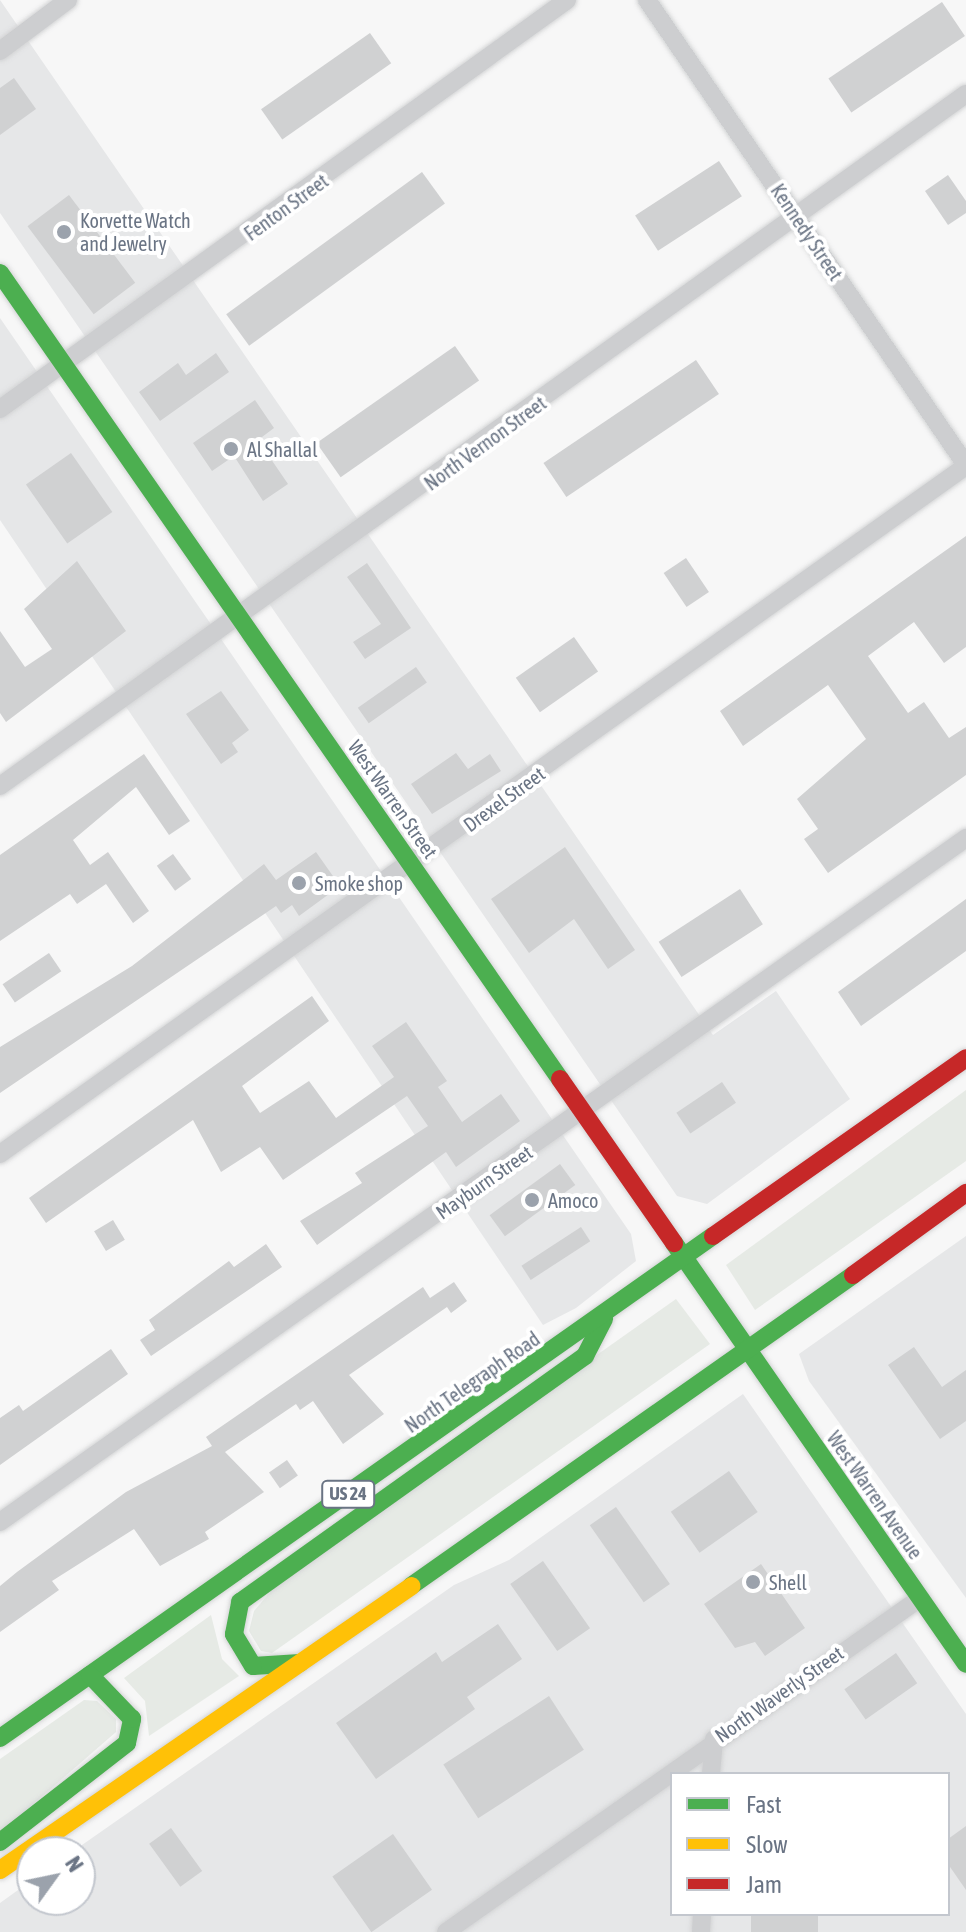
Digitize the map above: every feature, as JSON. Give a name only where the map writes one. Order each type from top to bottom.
[{"type":"main road","name":"West Warren Street","points":[[0,273],[748,1350]]},
{"type":"main road","name":"North Telegraph Road","points":[[0,1738],[607,1314],[966,1058]]},
{"type":"main road","points":[[0,1870],[302,1663],[966,1193]]},
{"type":"main road","points":[[302,1663],[253,1666],[234,1634],[240,1602],[585,1356],[607,1314]]},
{"type":"main road","name":"West Warren Avenue","points":[[748,1350],[966,1664]]},
{"type":"main road","points":[[0,1842],[127,1743],[132,1719],[90,1675]]},
{"type":"street","points":[[0,51],[68,0]]},
{"type":"street","name":"Fenton Street","points":[[0,409],[567,0]]},
{"type":"street","name":"Kennedy Street","points":[[647,0],[966,465]]},
{"type":"street","name":"North Vernon Street","points":[[0,786],[798,218],[966,94]]},
{"type":"street","name":"Drexel Street","points":[[0,1154],[413,865],[966,465]]},
{"type":"street","name":"Mayburn Street","points":[[0,1522],[584,1112],[966,838]]},
{"type":"street","name":"North Waverly Street","points":[[446,1932],[714,1739],[919,1599]]},
{"type":"street","points":[[711,1772],[714,1739]]},
{"type":"shaded area","points":[[0,0],[713,1035],[776,991],[850,1099],[707,1204],[677,1196],[0,213]]},
{"type":"shaded area","points":[[0,318],[631,1234],[636,1261],[576,1308],[543,1325],[0,520]]},
{"type":"shaded area","points":[[966,1090],[966,1161],[755,1310],[726,1265]]},
{"type":"shaded area","points":[[966,1236],[966,1598],[809,1381],[799,1354]]},
{"type":"shaded area","points":[[676,1299],[710,1344],[272,1653],[261,1651],[249,1631],[254,1611],[284,1576]]},
{"type":"shaded area","points":[[743,1394],[966,1714],[966,1932],[0,1932],[0,1903],[16,1892],[16,1916],[96,1916],[95,1836],[454,1585],[509,1560]]},
{"type":"shaded area","points":[[211,1615],[222,1659],[239,1676],[149,1736],[145,1701],[124,1678]]},
{"type":"shaded area","points":[[84,1700],[97,1701],[116,1719],[116,1732],[0,1833],[0,1759]]},
{"type":"building","points":[[942,2],[965,36],[851,113],[828,79]]},
{"type":"building","points":[[370,33],[391,63],[282,140],[261,109]]},
{"type":"building","points":[[14,78],[36,109],[0,135],[0,88]]},
{"type":"building","points":[[719,161],[742,196],[658,251],[635,215]]},
{"type":"building","points":[[422,172],[445,204],[249,346],[226,314]]},
{"type":"building","points":[[948,175],[966,201],[966,213],[948,225],[925,191]]},
{"type":"building","points":[[69,195],[135,283],[94,314],[27,226]]},
{"type":"building","points":[[455,346],[479,380],[341,477],[317,443]]},
{"type":"building","points":[[216,353],[229,372],[160,421],[139,392],[178,363],[186,375]]},
{"type":"building","points":[[696,360],[719,394],[566,497],[543,463]]},
{"type":"building","name":"Al Shallal","points":[[255,400],[274,428],[258,440],[288,484],[263,501],[234,456],[212,471],[193,443]]},
{"type":"building","points":[[71,453],[112,512],[67,544],[26,485]]},
{"type":"building","points":[[966,536],[966,647],[944,663],[914,622],[868,656],[908,713],[924,702],[949,738],[966,727],[966,775],[828,873],[804,839],[818,829],[797,799],[866,739],[828,685],[743,746],[720,711]]},
{"type":"building","points":[[686,558],[709,592],[687,607],[664,573]]},
{"type":"building","points":[[77,561],[126,631],[6,722],[0,713],[0,631],[25,667],[52,649],[24,609]]},
{"type":"building","points":[[367,563],[411,628],[365,659],[353,642],[381,624],[347,577]]},
{"type":"building","points":[[574,637],[598,671],[540,712],[516,678]]},
{"type":"building","points":[[416,667],[427,683],[369,723],[358,708]]},
{"type":"building","points":[[221,691],[249,730],[232,743],[238,752],[221,764],[186,714]]},
{"type":"building","points":[[456,753],[468,769],[490,754],[501,771],[432,814],[411,784]]},
{"type":"building","points":[[144,754],[190,821],[169,835],[136,787],[73,840],[90,865],[108,852],[149,911],[133,923],[106,884],[77,904],[70,894],[0,941],[0,855]]},
{"type":"building","points":[[565,847],[635,950],[608,969],[574,919],[529,953],[491,899]]},
{"type":"building","points":[[316,852],[340,886],[299,916],[292,905],[281,913],[276,906],[0,1093],[0,1047],[132,966],[264,864],[276,880]]},
{"type":"building","points":[[173,854],[191,879],[175,891],[157,866]]},
{"type":"building","points":[[740,889],[763,924],[682,977],[659,942]]},
{"type":"building","points":[[966,899],[966,951],[861,1026],[838,992]]},
{"type":"building","points":[[49,953],[61,971],[15,1003],[3,984]]},
{"type":"building","points":[[312,996],[329,1021],[242,1086],[260,1113],[309,1081],[336,1118],[394,1077],[372,1046],[406,1022],[447,1081],[438,1087],[462,1122],[501,1094],[520,1121],[456,1167],[446,1152],[317,1245],[300,1221],[362,1183],[355,1173],[428,1126],[407,1096],[283,1180],[260,1147],[221,1172],[193,1120],[46,1223],[29,1198]]},
{"type":"building","points":[[722,1082],[736,1103],[690,1133],[676,1113]]},
{"type":"building","name":"Amoco","points":[[560,1164],[575,1185],[505,1236],[490,1215]]},
{"type":"building","points":[[113,1220],[125,1240],[106,1251],[94,1231]]},
{"type":"building","points":[[581,1227],[590,1241],[531,1280],[521,1266]]},
{"type":"building","points":[[266,1244],[282,1267],[151,1356],[140,1340],[155,1330],[149,1320],[229,1261],[234,1267]]},
{"type":"building","points":[[454,1282],[467,1301],[451,1313],[447,1307],[349,1375],[384,1414],[343,1444],[313,1401],[300,1410],[296,1404],[225,1452],[264,1492],[205,1532],[209,1539],[160,1566],[134,1529],[52,1581],[59,1590],[0,1632],[0,1586],[17,1572],[126,1492],[212,1446],[206,1437],[423,1287],[430,1298]]},
{"type":"building","points":[[914,1347],[942,1387],[966,1370],[966,1421],[940,1439],[888,1365]]},
{"type":"building","points":[[111,1349],[128,1374],[0,1465],[0,1418],[19,1405],[23,1411]]},
{"type":"building","points":[[287,1460],[298,1476],[280,1488],[269,1473]]},
{"type":"building","points":[[729,1471],[758,1512],[700,1553],[671,1512]]},
{"type":"building","points":[[616,1507],[670,1584],[644,1602],[590,1525]]},
{"type":"building","points":[[543,1561],[590,1628],[557,1651],[510,1584]]},
{"type":"building","points":[[761,1564],[805,1628],[765,1656],[755,1642],[735,1648],[704,1604]]},
{"type":"building","points":[[498,1624],[522,1659],[467,1697],[475,1709],[376,1779],[336,1723],[436,1652],[442,1662]]},
{"type":"building","points":[[896,1653],[917,1683],[866,1719],[844,1689]]},
{"type":"building","points":[[549,1696],[584,1750],[478,1818],[443,1765]]},
{"type":"building","points":[[966,1826],[966,1890],[950,1867],[950,1838]]},
{"type":"building","points":[[171,1828],[202,1871],[180,1887],[149,1844]]},
{"type":"building","points":[[393,1834],[432,1890],[371,1932],[332,1876]]},
{"type":"building","points":[[751,1916],[818,1916],[818,1932],[751,1932]]},
{"type":"traffic: fast","points":[[0,273],[560,1079]]},
{"type":"traffic: fast","points":[[0,1738],[713,1236]]},
{"type":"traffic: fast","points":[[674,1243],[966,1664]]},
{"type":"traffic: fast","points":[[411,1586],[853,1275]]},
{"type":"traffic: fast","points":[[300,1663],[253,1666],[234,1634],[240,1602],[585,1356],[604,1319]]},
{"type":"traffic: fast","points":[[0,1842],[127,1743],[132,1719],[90,1675]]},
{"type":"traffic: slow","points":[[0,1870],[411,1586]]},
{"type":"traffic: jam","points":[[713,1236],[966,1058]]},
{"type":"traffic: jam","points":[[560,1079],[674,1243]]},
{"type":"traffic: jam","points":[[853,1275],[966,1193]]},
{"type":"place","name":"Korvette Watch and Jewelry","points":[[64,232]]},
{"type":"place","name":"Al Shallal","points":[[231,449]]},
{"type":"place","name":"Smoke shop","points":[[299,883]]},
{"type":"place","name":"Amoco","points":[[532,1200]]},
{"type":"place","name":"Shell","points":[[753,1582]]}]
